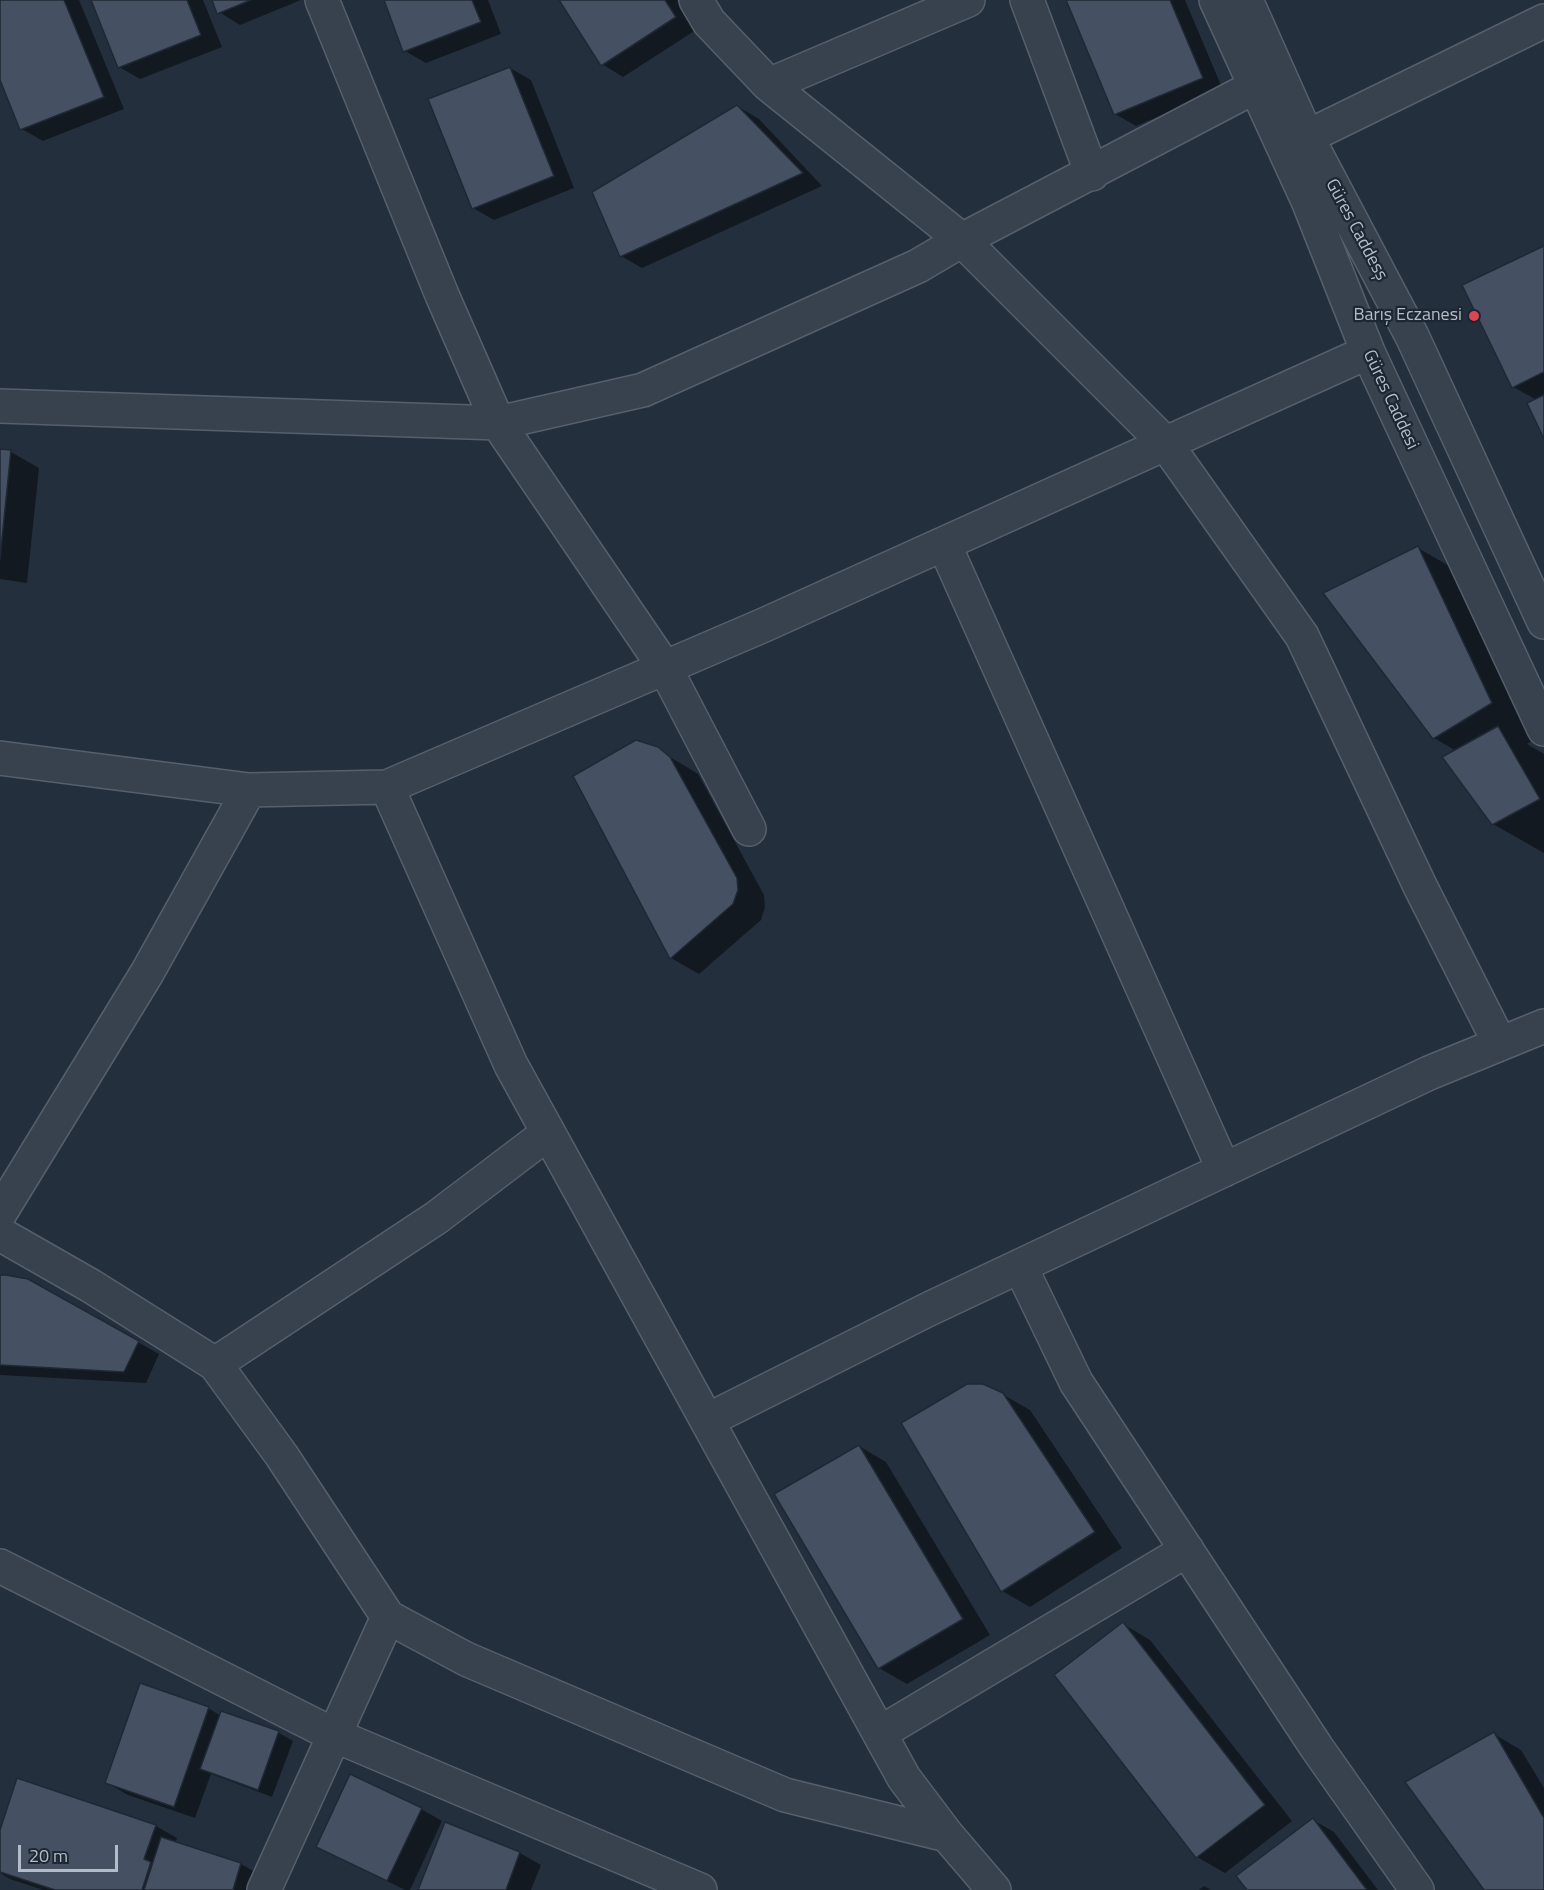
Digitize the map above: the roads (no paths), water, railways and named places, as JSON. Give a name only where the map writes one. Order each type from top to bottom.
[{"type":"street","points":[[322,0],[442,295],[498,423],[665,668],[749,829]]},
{"type":"street","points":[[696,0],[710,22],[769,85],[962,240],[1166,444],[1302,636],[1420,886],[1500,1044]]},
{"type":"street","points":[[769,85],[968,0]]},
{"type":"street","points":[[1027,0],[1092,174]]},
{"type":"street","name":"Güres Caddesi","points":[[1216,0],[1267,81],[1309,202],[1368,352],[1544,729]]},
{"type":"street","name":"Güres Caddesş","points":[[1246,0],[1267,81],[1307,137],[1412,336],[1544,622]]},
{"type":"street","points":[[1307,137],[1544,21]]},
{"type":"street","points":[[1,403],[498,423],[644,390],[918,266],[962,240],[1267,81]]},
{"type":"street","points":[[0,758],[249,790],[387,787],[665,668],[1368,352]]},
{"type":"street","points":[[944,544],[1224,1170]]},
{"type":"street","points":[[387,787],[511,1065],[548,1133],[904,1778],[947,1835],[994,1890]]},
{"type":"street","points":[[0,1213],[147,973],[249,790]]},
{"type":"street","points":[[708,1420],[929,1309],[1429,1073],[1544,1026]]},
{"type":"street","points":[[215,1364],[436,1218],[548,1133]]},
{"type":"street","points":[[0,1234],[91,1286],[215,1364],[282,1456],[388,1617],[466,1659],[785,1795],[947,1835]]},
{"type":"street","points":[[1020,1266],[1076,1382],[1317,1748],[1417,1890]]},
{"type":"street","points":[[880,1733],[1187,1550]]},
{"type":"street","points":[[0,1566],[334,1735],[700,1890]]},
{"type":"street","points":[[264,1890],[388,1617]]},
{"type":"place","name":"Barış Eczanesi","points":[[1474,316]]}]
